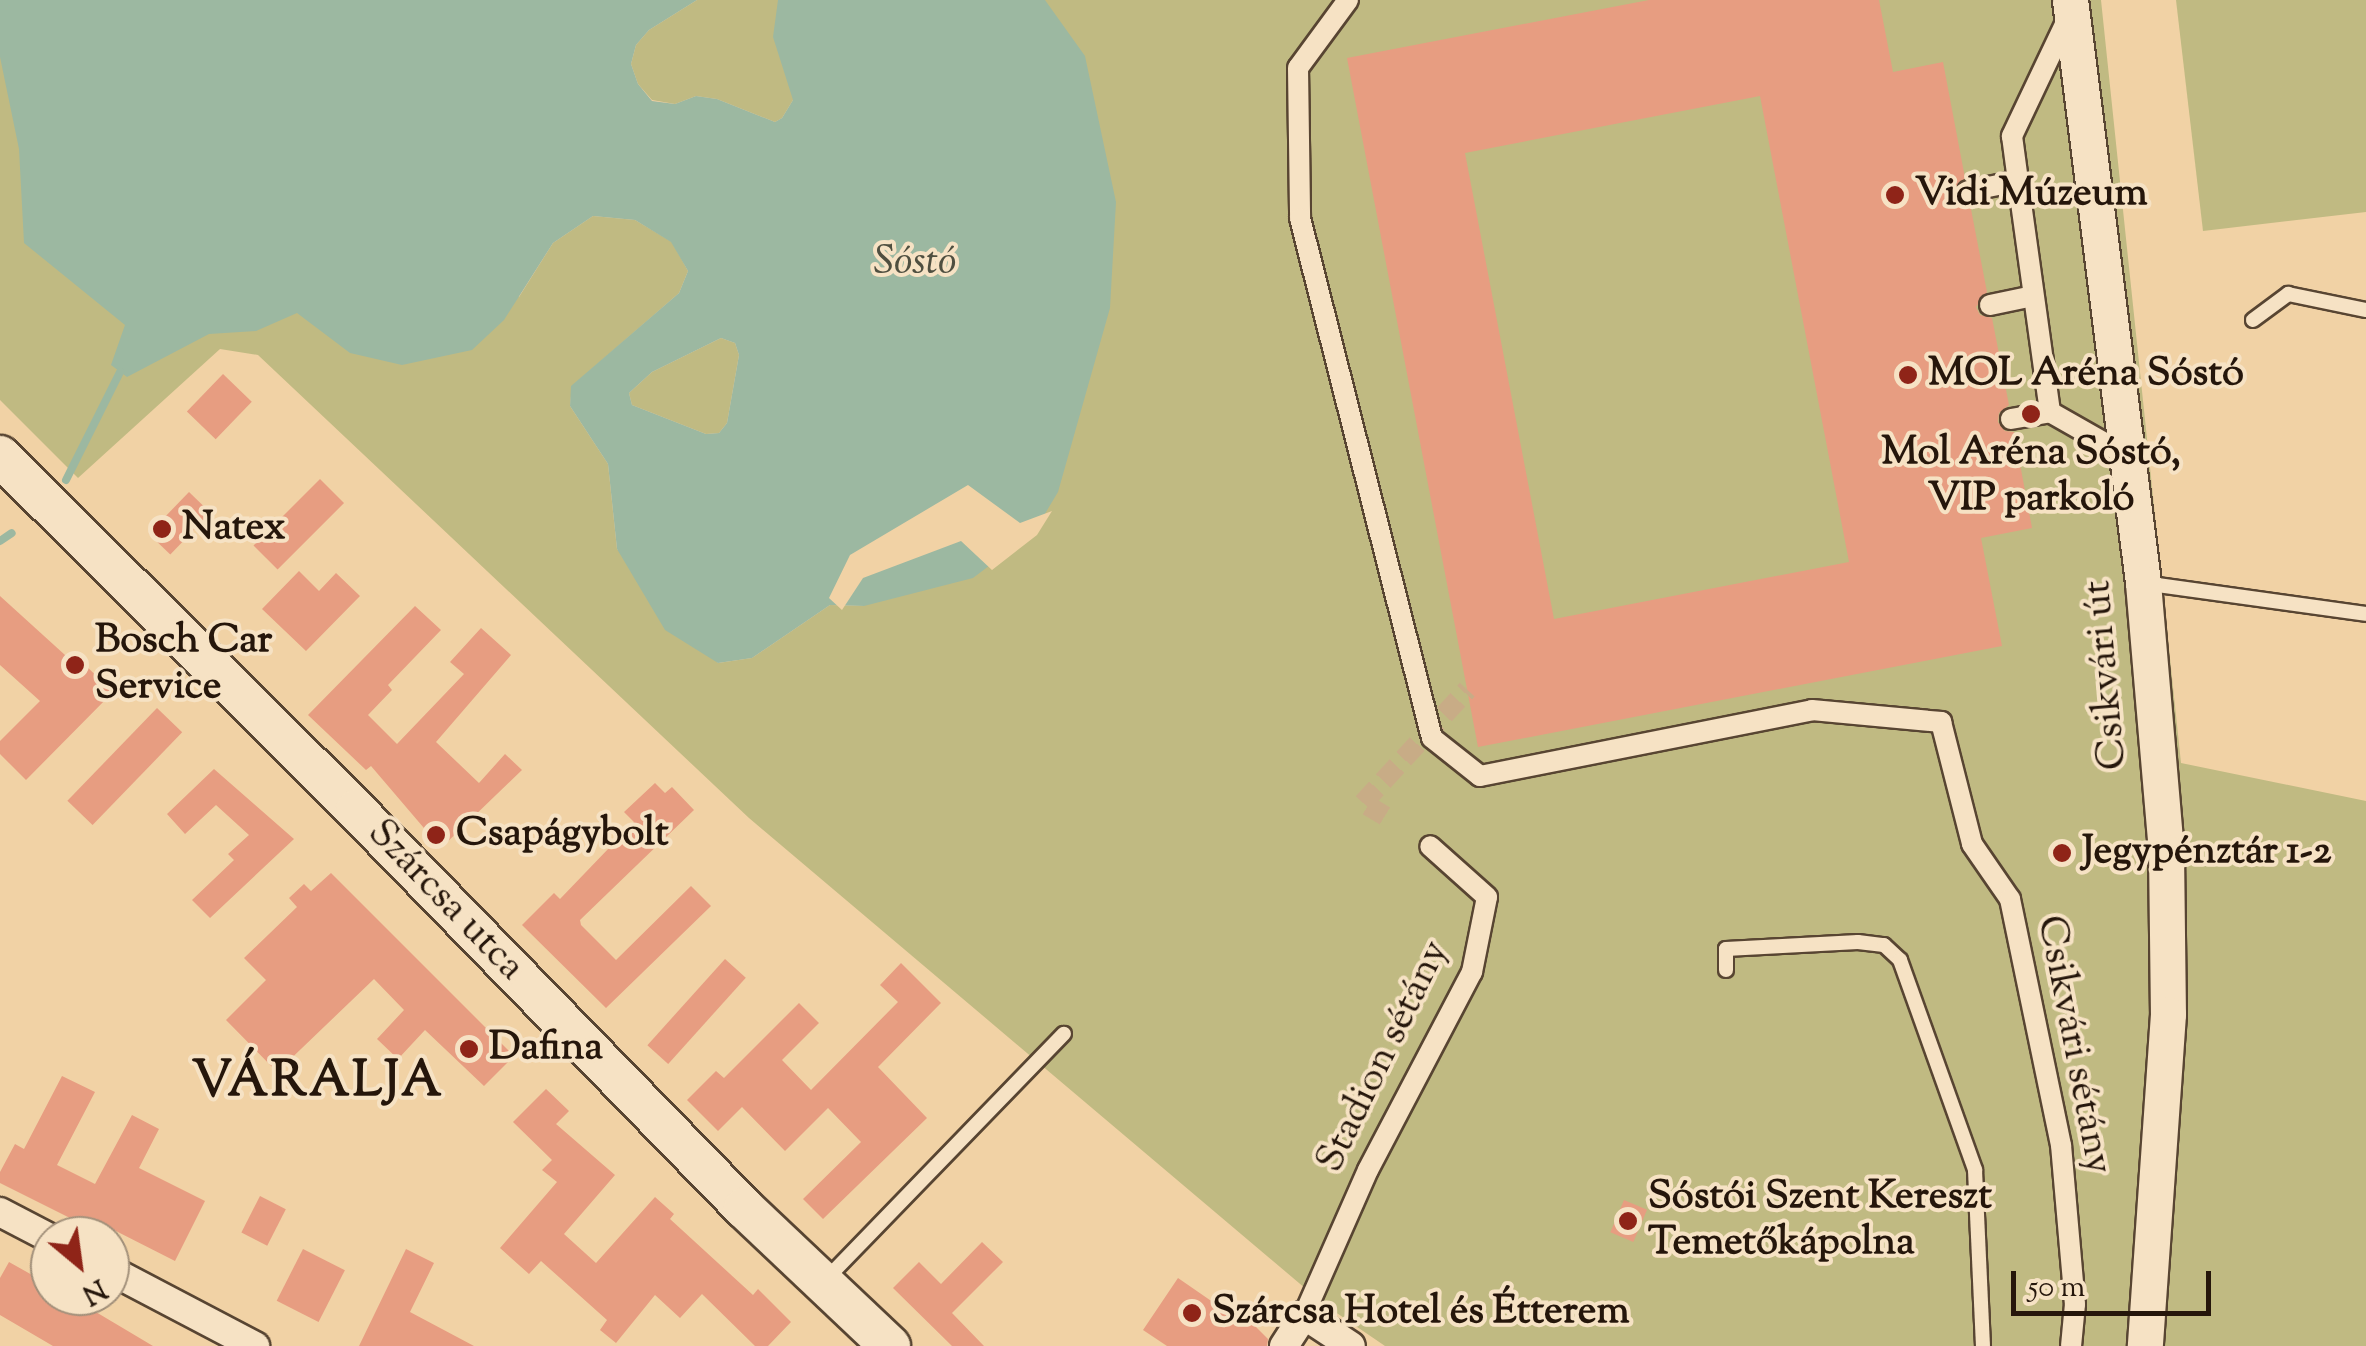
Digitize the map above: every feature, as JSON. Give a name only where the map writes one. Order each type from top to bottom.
[{"type":"main road","name":"Szárcsa utca","points":[[0,456],[890,1346]]},
{"type":"street","name":"Csikvári sétány","points":[[1348,0],[1298,68],[1300,218],[1432,738],[1480,776],[1812,710],[1941,722],[1972,844],[2010,898],[2061,1145],[2075,1304],[2070,1346]]},
{"type":"street","points":[[2050,412],[2012,136],[2071,6]]},
{"type":"street","name":"Csikvári út","points":[[2071,6],[2142,583],[2166,852],[2168,1014],[2145,1346]]},
{"type":"street","points":[[1968,191],[2018,181]]},
{"type":"street","points":[[1990,305],[2034,296]]},
{"type":"street","points":[[2012,419],[2050,412],[2124,454]]},
{"type":"street","name":"Stadion sétány","points":[[1304,1314],[1368,1170],[1472,972],[1487,897],[1430,846]]},
{"type":"street","points":[[0,1212],[30,1228]]},
{"type":"street","points":[[130,1280],[255,1346]]},
{"type":"street","points":[[1284,1346],[1304,1314],[1351,1346]]},
{"type":"lane","points":[[2253,320],[2288,294],[2366,310]]},
{"type":"lane","points":[[2142,583],[2366,614]]},
{"type":"lane","points":[[1726,970],[1726,949],[1858,942],[1884,945],[1900,960],[1975,1170],[1984,1346]]},
{"type":"lane","points":[[830,1290],[836,1270],[1064,1034]]},
{"type":"shaded area","points":[[0,0],[519,297],[553,243],[593,216],[635,220],[672,242],[688,271],[679,293],[572,386],[570,406],[608,464],[617,549],[718,663],[752,658],[830,605],[864,606],[945,0],[2101,0],[2181,763],[2366,801],[2366,1346],[1385,1346],[1325,1305],[749,818],[258,355],[220,349],[78,478],[0,400]]},
{"type":"shaded area","points":[[697,0],[902,0],[793,100],[775,122],[717,99],[696,96],[675,104],[652,100],[638,84],[631,64],[636,45],[649,30]]},
{"type":"shaded area","points":[[2176,0],[2366,0],[2366,212],[2203,231]]},
{"type":"shaded area","points":[[721,338],[735,343],[739,355],[727,423],[719,433],[706,434],[632,405],[629,393],[652,372]]},
{"type":"water","name":"Sóstó","points":[[0,0],[697,0],[649,30],[636,45],[631,64],[638,84],[652,101],[675,104],[696,96],[717,99],[775,122],[793,100],[773,37],[778,0],[1045,0],[1085,56],[1116,202],[1110,308],[1058,492],[1034,532],[973,578],[864,606],[830,605],[752,658],[718,663],[665,630],[617,549],[608,464],[570,406],[571,386],[679,293],[688,271],[671,242],[635,220],[593,216],[553,243],[504,320],[472,350],[402,365],[350,353],[297,313],[256,331],[209,334],[127,377],[111,365],[125,325],[24,243],[19,149],[0,57]],"holes":[[[721,338],[735,343],[739,355],[727,423],[719,433],[706,434],[632,405],[629,393],[652,372]]]},
{"type":"pier","points":[[968,485],[1020,523],[1052,511],[1037,535],[992,570],[961,541],[863,578],[842,610],[829,598],[850,555]]},
{"type":"building","name":"MOL Aréna Sóstó","points":[[1649,0],[1879,0],[1893,72],[1943,62],[1965,178],[1954,193],[1958,201],[1970,204],[1987,292],[1976,307],[1980,315],[1992,318],[2009,405],[1999,413],[1998,422],[2005,431],[2014,432],[2032,528],[1981,538],[2002,646],[1478,747],[1347,58]],"holes":[[[1760,96],[1849,562],[1554,619],[1465,153]]]},
{"type":"building","points":[[223,374],[252,402],[216,439],[187,411]]},
{"type":"building","points":[[320,479],[344,503],[278,570],[254,545]]},
{"type":"building","points":[[189,492],[211,513],[170,555],[149,534]]},
{"type":"building","points":[[299,571],[319,591],[336,573],[360,596],[306,651],[262,609]]},
{"type":"building","points":[[0,596],[76,665],[80,660],[113,692],[26,780],[0,754],[0,741],[40,701],[0,665]]},
{"type":"building","points":[[415,606],[441,630],[388,685],[392,690],[368,715],[397,744],[464,674],[450,662],[481,628],[511,655],[436,742],[479,783],[505,754],[522,770],[441,848],[371,766],[366,770],[308,715]]},
{"type":"building","points":[[157,708],[182,732],[93,825],[67,801]]},
{"type":"building","points":[[214,769],[294,839],[210,918],[192,900],[234,860],[228,854],[249,835],[216,805],[185,834],[167,814]]},
{"type":"building","points":[[655,783],[665,793],[672,787],[694,810],[580,920],[581,925],[616,960],[691,886],[711,906],[606,1008],[522,925],[554,893],[560,899],[634,822],[624,812]]},
{"type":"building","points":[[331,873],[514,1056],[484,1086],[425,1030],[398,1059],[377,1039],[404,1010],[374,979],[277,1072],[226,1020],[266,980],[244,958],[297,907],[289,898],[304,884],[311,891]]},
{"type":"building","points":[[725,959],[746,978],[668,1064],[647,1045]]},
{"type":"building","points":[[901,963],[941,1003],[878,1067],[927,1118],[823,1219],[803,1199],[861,1142],[828,1108],[785,1151],[742,1107],[718,1131],[687,1100],[716,1071],[724,1078],[799,1003],[819,1023],[782,1060],[811,1090],[898,1002],[880,985]]},
{"type":"building","points":[[62,1076],[95,1092],[57,1165],[95,1184],[132,1115],[159,1129],[139,1168],[205,1201],[175,1261],[130,1238],[130,1216],[66,1216],[0,1183],[0,1172],[15,1144],[24,1149]]},
{"type":"building","points":[[546,1089],[569,1111],[556,1124],[615,1175],[564,1234],[596,1263],[655,1197],[674,1214],[670,1219],[753,1295],[758,1289],[791,1322],[768,1346],[755,1346],[702,1294],[680,1318],[655,1295],[616,1343],[600,1330],[607,1320],[541,1261],[529,1274],[500,1248],[557,1182],[542,1170],[552,1160],[513,1122]]},
{"type":"building","points":[[260,1196],[286,1209],[267,1246],[241,1233]]},
{"type":"building","name":"Sóstói Szent Kereszt Temetőkápolna","points":[[1624,1200],[1647,1210],[1633,1242],[1610,1232]]},
{"type":"building","points":[[982,1242],[1003,1262],[952,1313],[984,1346],[952,1346],[893,1288],[919,1262],[941,1284]]},
{"type":"building","points":[[303,1249],[345,1270],[319,1322],[277,1301]]},
{"type":"building","points":[[406,1249],[434,1263],[410,1312],[474,1346],[359,1346]]},
{"type":"building","points":[[9,1262],[30,1274],[30,1316],[103,1316],[153,1346],[53,1346],[0,1315],[0,1278]]},
{"type":"building","name":"Szárcsa Hotel és Étterem","points":[[1178,1278],[1233,1316],[1238,1309],[1268,1339],[1267,1346],[1167,1346],[1143,1330]]},
{"type":"waterway","points":[[66,480],[120,372]]},
{"type":"waterway","points":[[0,541],[12,533]]},
{"type":"tunnel","points":[[1385,816],[1363,803],[1467,690]]},
{"type":"place","name":"Vidi Múzeum","points":[[1895,195]]},
{"type":"place","name":"MOL Aréna Sóstó","points":[[1908,375]]},
{"type":"place","name":"Mol Aréna Sóstó, VIP parkoló","points":[[2031,414]]},
{"type":"place","name":"Natex","points":[[162,529]]},
{"type":"place","name":"Bosch Car Service","points":[[75,665]]},
{"type":"place","name":"Csapágybolt","points":[[436,835]]},
{"type":"place","name":"Jegypénztár 1-2","points":[[2062,853]]},
{"type":"place","name":"Dafina","points":[[469,1049]]},
{"type":"place","name":"Sóstói Szent Kereszt Temetőkápolna","points":[[1628,1221]]},
{"type":"place","name":"Szárcsa Hotel és Étterem","points":[[1192,1313]]},
{"type":"district","name":"VÁRALJA","points":[[318,1084]]}]
